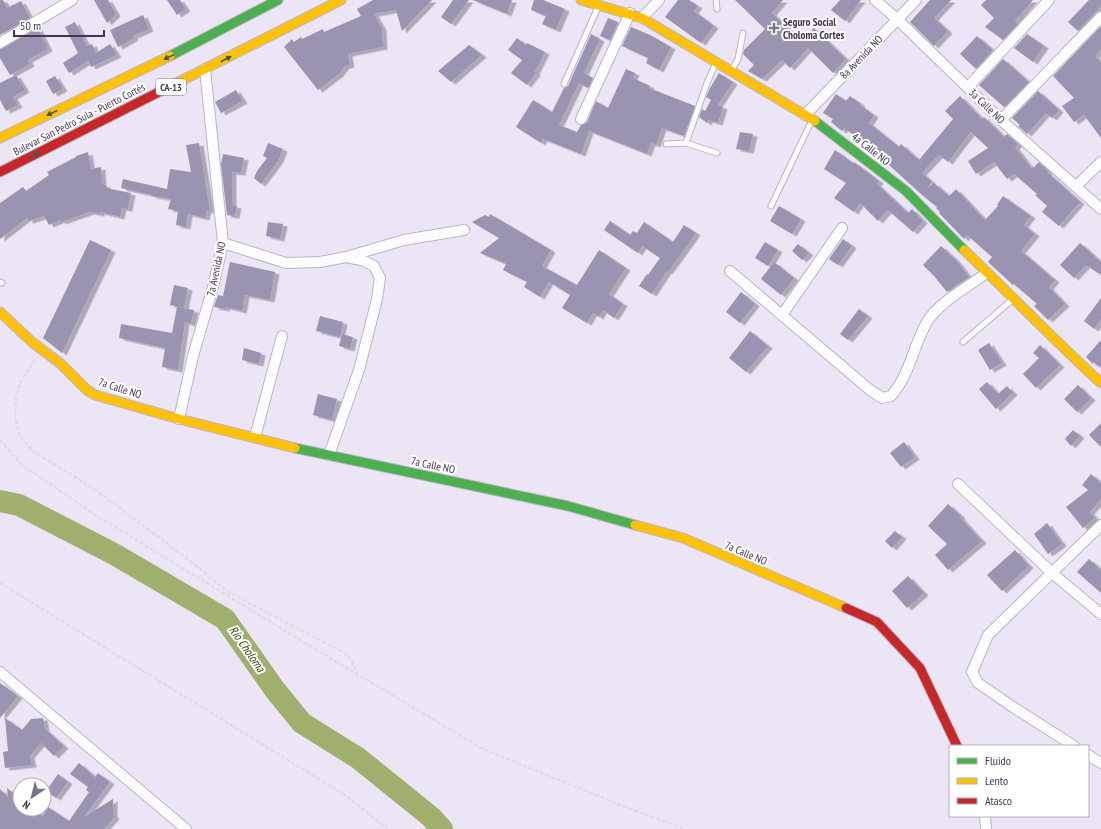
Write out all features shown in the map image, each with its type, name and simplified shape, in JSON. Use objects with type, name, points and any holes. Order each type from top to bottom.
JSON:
[{"type":"main road","name":"Bulevar San Pedro Sula - Puerto Cortés","points":[[0,138],[193,45],[278,0]]},
{"type":"main road","name":"Bulevar San Pedro Sula - Puerto Cortés","points":[[0,172],[341,0]]},
{"type":"main road","name":"4a Calle NO","points":[[581,0],[630,13],[642,18],[809,117],[906,191],[1065,350],[1101,383]]},
{"type":"main road","name":"7a Calle NO","points":[[0,312],[32,342],[61,364],[87,390],[96,395],[179,419],[329,455],[568,506],[683,538],[877,622],[920,668],[957,745]]},
{"type":"street","points":[[0,43],[72,0]]},
{"type":"street","points":[[642,18],[659,0]]},
{"type":"street","name":"3a Calle NO","points":[[875,0],[1001,120],[1101,209]]},
{"type":"street","name":"8a Avenida NO","points":[[809,117],[916,0]]},
{"type":"street","points":[[968,87],[1049,0]]},
{"type":"street","points":[[581,120],[630,13]]},
{"type":"street","points":[[1001,120],[1101,17]]},
{"type":"street","name":"7a Avenida NO","points":[[179,419],[193,356],[213,287],[223,243],[205,69]]},
{"type":"street","points":[[1076,186],[1101,162]]},
{"type":"street","points":[[782,315],[842,228]]},
{"type":"street","points":[[223,243],[286,263],[320,262],[346,257],[404,240],[464,230]]},
{"type":"street","points":[[329,455],[359,370],[377,299],[380,278],[374,266],[362,260],[346,257]]},
{"type":"street","points":[[730,271],[870,390],[882,398],[891,396],[900,387],[928,321],[940,307],[987,273]]},
{"type":"street","points":[[255,437],[282,336]]},
{"type":"street","points":[[958,484],[1052,573],[1101,614]]},
{"type":"street","points":[[1072,745],[978,683],[972,672],[988,635],[1101,524]]},
{"type":"street","points":[[0,672],[186,829]]},
{"type":"street","points":[[1089,756],[1101,763]]},
{"type":"street","points":[[985,817],[986,829]]},
{"type":"lane","points":[[716,0],[717,9]]},
{"type":"lane","points":[[564,84],[599,4]]},
{"type":"lane","points":[[731,71],[738,58],[743,33]]},
{"type":"lane","points":[[686,143],[707,83],[717,62]]},
{"type":"lane","points":[[771,206],[809,117]]},
{"type":"lane","points":[[666,144],[686,143],[717,153]]},
{"type":"lane","points":[[963,342],[1014,298]]},
{"type":"path","points":[[32,342],[35,352],[34,361],[21,381],[16,397],[15,418],[20,438],[34,452],[92,488],[198,566],[224,589],[345,653],[352,662],[358,674]]},
{"type":"path","points":[[0,440],[22,465],[97,516],[483,749],[618,804],[685,829]]},
{"type":"path","points":[[0,583],[46,613],[116,654],[348,797],[388,829]]},
{"type":"building","points":[[0,0],[3,0],[7,8],[21,1],[30,18],[0,35]]},
{"type":"building","points":[[94,0],[108,0],[116,14],[107,23]]},
{"type":"building","points":[[167,0],[180,0],[186,9],[177,15]]},
{"type":"building","points":[[373,0],[432,0],[402,31],[396,10],[374,14],[382,28],[383,47],[348,54],[350,65],[345,66],[339,74],[318,90],[284,47],[292,39],[294,42],[301,37],[302,39],[323,29],[324,32],[361,16],[357,9]]},
{"type":"building","points":[[453,0],[469,0],[451,24],[441,17]]},
{"type":"building","points":[[473,0],[512,0],[507,14]]},
{"type":"building","points":[[534,0],[543,0],[565,9],[556,30],[542,24],[546,16],[531,10]]},
{"type":"building","points":[[678,0],[689,0],[698,6],[694,11],[714,26],[701,43],[665,17]]},
{"type":"building","points":[[735,0],[783,0],[772,13],[802,41],[814,28],[846,59],[833,73],[808,48],[790,68],[782,60],[762,79],[748,71],[754,65],[743,54],[744,50],[765,29]]},
{"type":"building","points":[[840,0],[861,0],[845,21],[831,10]]},
{"type":"building","points":[[930,0],[951,0],[934,18],[948,31],[934,46],[910,22]]},
{"type":"building","points":[[986,0],[1033,0],[1015,21],[1018,24],[1003,40],[985,27],[994,18],[981,5]]},
{"type":"building","points":[[1089,0],[1101,0],[1101,6],[1078,31],[1068,22]]},
{"type":"building","points":[[143,15],[149,29],[133,36],[134,38],[118,47],[110,30]]},
{"type":"building","points":[[608,18],[618,22],[610,40],[600,36]]},
{"type":"building","points":[[75,22],[87,46],[92,44],[96,53],[110,44],[117,55],[91,67],[88,61],[69,73],[63,63],[78,53],[65,27]]},
{"type":"building","points":[[631,27],[650,35],[671,47],[659,70],[646,63],[648,58],[622,46]]},
{"type":"building","points":[[1100,27],[1101,49],[1095,56],[1101,62],[1101,138],[1084,115],[1074,122],[1062,106],[1074,98],[1053,76]]},
{"type":"building","points":[[38,28],[48,49],[28,60],[30,64],[10,75],[0,58],[0,49]]},
{"type":"building","points":[[591,34],[600,39],[584,73],[593,78],[588,88],[579,83],[559,125],[577,132],[581,125],[587,122],[596,101],[608,108],[626,69],[635,73],[633,78],[650,86],[649,88],[695,106],[684,136],[662,128],[656,145],[651,143],[647,154],[589,131],[581,154],[543,139],[541,143],[516,127],[533,100],[552,112],[564,88],[568,86]]},
{"type":"building","points":[[1027,34],[1044,46],[1033,62],[1014,48]]},
{"type":"building","points":[[977,36],[993,50],[976,69],[960,54]]},
{"type":"building","points":[[517,38],[526,45],[527,43],[545,52],[535,72],[536,73],[527,85],[511,73],[522,60],[508,50]]},
{"type":"building","points":[[469,45],[482,55],[451,82],[438,71]]},
{"type":"building","points":[[1003,59],[1029,82],[1004,107],[979,85]]},
{"type":"building","points":[[719,73],[733,82],[718,105],[723,107],[718,123],[708,120],[707,123],[699,117],[702,109],[705,111],[711,100],[706,97]]},
{"type":"building","points":[[16,75],[25,90],[13,97],[18,105],[6,111],[0,100],[0,83]]},
{"type":"building","points":[[55,76],[63,89],[53,94],[46,81]]},
{"type":"building","points":[[236,90],[243,101],[221,113],[215,102]]},
{"type":"building","points":[[1038,91],[1059,110],[1052,118],[1046,113],[1027,134],[1012,118]]},
{"type":"building","points":[[836,94],[846,101],[850,96],[861,104],[860,105],[874,115],[869,123],[899,147],[901,144],[919,160],[953,119],[945,111],[960,96],[982,119],[984,117],[1004,137],[1007,134],[1018,144],[1015,147],[1032,169],[1039,162],[1048,171],[1047,172],[1080,202],[1059,226],[1042,212],[1047,206],[1035,195],[1037,194],[1014,174],[1007,179],[994,162],[976,174],[968,161],[988,148],[971,132],[948,162],[939,155],[922,173],[932,182],[927,188],[934,183],[949,196],[956,189],[985,220],[998,206],[997,205],[1003,196],[1031,216],[1024,225],[1035,234],[1021,251],[1055,280],[1049,287],[1065,304],[1048,320],[1034,306],[1037,304],[988,262],[992,257],[967,235],[964,239],[939,213],[940,212],[936,208],[937,207],[878,155],[877,158],[864,147],[866,144],[844,128],[842,131],[831,122],[833,119],[823,113]]},
{"type":"building","points":[[740,132],[753,134],[749,151],[736,149]]},
{"type":"building","points":[[199,143],[210,211],[207,210],[205,218],[188,214],[186,227],[176,225],[178,211],[168,209],[171,199],[121,188],[123,179],[167,189],[170,169],[191,172],[186,145]]},
{"type":"building","points":[[268,143],[283,149],[279,160],[261,184],[254,178],[257,171],[267,158],[263,156]]},
{"type":"building","points":[[835,150],[879,181],[877,184],[908,213],[912,209],[923,221],[913,232],[888,210],[878,221],[860,203],[854,212],[834,198],[846,183],[824,169]]},
{"type":"building","points":[[88,152],[91,169],[101,167],[102,184],[106,185],[106,188],[131,193],[128,209],[122,208],[120,217],[100,212],[100,214],[90,212],[49,225],[44,216],[29,221],[27,218],[0,239],[0,203],[23,187],[26,191],[49,175],[47,172],[76,156]]},
{"type":"building","points":[[223,154],[244,158],[241,173],[232,172],[232,205],[237,206],[235,216],[227,215],[221,164]]},
{"type":"building","points":[[779,206],[801,219],[792,234],[770,221]]},
{"type":"building","points":[[490,214],[551,250],[542,266],[577,285],[599,250],[626,268],[609,294],[623,304],[614,318],[603,310],[599,317],[593,313],[587,323],[562,308],[570,295],[549,282],[540,297],[524,287],[527,282],[503,270],[506,264],[480,253],[499,238],[472,222],[485,215],[489,217]]},
{"type":"building","points":[[610,221],[630,235],[633,231],[637,233],[644,222],[673,242],[684,225],[696,233],[668,272],[667,271],[652,294],[639,286],[660,258],[642,246],[638,253],[604,230]]},
{"type":"building","points":[[268,222],[283,224],[280,239],[266,236]]},
{"type":"building","points":[[843,239],[852,246],[838,265],[829,259]]},
{"type":"building","points":[[90,240],[111,250],[62,353],[43,338]]},
{"type":"building","points":[[765,242],[778,250],[768,266],[755,258]]},
{"type":"building","points":[[1080,243],[1101,262],[1101,275],[1086,265],[1074,278],[1060,265]]},
{"type":"building","points":[[798,244],[809,253],[802,260],[792,251]]},
{"type":"building","points":[[941,246],[956,260],[969,277],[947,292],[923,265]]},
{"type":"building","points":[[230,262],[275,272],[270,300],[245,295],[242,311],[226,307],[225,309],[214,307],[218,295],[223,296]]},
{"type":"building","points":[[774,262],[794,278],[781,295],[761,279]]},
{"type":"building","points":[[174,285],[188,288],[184,308],[170,305]]},
{"type":"building","points":[[741,292],[755,304],[740,323],[726,312]]},
{"type":"building","points":[[1101,298],[1101,319],[1094,329],[1084,321]]},
{"type":"building","points":[[177,307],[194,310],[191,324],[185,322],[178,370],[162,367],[165,348],[119,338],[121,324],[172,333]]},
{"type":"building","points":[[859,309],[868,316],[848,340],[840,334]]},
{"type":"building","points":[[320,316],[343,322],[340,337],[316,331]]},
{"type":"building","points":[[750,331],[768,346],[746,372],[729,358]]},
{"type":"building","points":[[342,334],[353,337],[350,349],[339,346]]},
{"type":"building","points":[[1101,340],[1101,368],[1094,362],[1093,364],[1086,357]]},
{"type":"building","points":[[989,343],[1002,363],[990,370],[978,350]]},
{"type":"building","points":[[1040,345],[1060,365],[1036,388],[1023,374],[1039,358],[1033,353]]},
{"type":"building","points":[[244,348],[261,353],[259,364],[242,360]]},
{"type":"building","points":[[987,382],[998,394],[1007,386],[1013,393],[996,409],[979,389]]},
{"type":"building","points":[[1078,385],[1091,398],[1077,412],[1064,399]]},
{"type":"building","points":[[318,394],[337,399],[332,420],[313,415]]},
{"type":"building","points":[[1101,423],[1101,447],[1089,435]]},
{"type":"building","points":[[1073,430],[1080,436],[1071,446],[1065,439]]},
{"type":"building","points":[[904,442],[915,457],[901,467],[890,453]]},
{"type":"building","points":[[1091,474],[1101,483],[1101,499],[1090,512],[1095,518],[1083,528],[1066,507],[1088,490],[1082,485]]},
{"type":"building","points":[[948,504],[961,516],[960,517],[982,541],[948,570],[935,555],[947,544],[928,526]]},
{"type":"building","points":[[1047,523],[1062,544],[1048,554],[1034,534]]},
{"type":"building","points":[[895,531],[902,537],[892,548],[885,541]]},
{"type":"building","points":[[1015,550],[1029,566],[1002,591],[987,575]]},
{"type":"building","points":[[1089,559],[1101,570],[1101,593],[1077,572]]},
{"type":"building","points":[[908,576],[924,593],[907,608],[892,591]]},
{"type":"building","points":[[0,683],[18,696],[0,718]]},
{"type":"building","points":[[5,718],[22,730],[31,719],[43,718],[45,729],[64,746],[54,756],[41,743],[30,756],[32,765],[5,768],[3,752],[8,751]]},
{"type":"building","points":[[79,763],[95,777],[98,773],[110,782],[84,817],[113,799],[113,814],[115,817],[104,829],[0,829],[0,789],[8,797],[7,788],[12,792],[12,817],[52,817],[52,810],[69,821],[89,792],[86,790],[88,787],[70,774]]},
{"type":"building","points":[[58,774],[68,782],[56,798],[52,795],[52,782]]},
{"type":"waterway","name":"Río Choloma","points":[[0,501],[19,505],[114,554],[225,619],[275,690],[302,723],[358,758],[431,817],[442,829]]},
{"type":"traffic: fast","points":[[170,56],[278,0]]},
{"type":"traffic: fast","points":[[815,121],[906,191],[964,250]]},
{"type":"traffic: fast","points":[[295,448],[568,506],[635,525]]},
{"type":"traffic: slow","points":[[157,93],[341,0]]},
{"type":"traffic: slow","points":[[581,0],[642,18],[815,121]]},
{"type":"traffic: slow","points":[[0,138],[170,56]]},
{"type":"traffic: slow","points":[[964,250],[1101,383]]},
{"type":"traffic: slow","points":[[0,312],[32,342],[61,364],[87,390],[95,395],[179,419],[295,448]]},
{"type":"traffic: slow","points":[[635,525],[683,538],[846,608]]},
{"type":"traffic: jam","points":[[0,172],[157,93]]},
{"type":"traffic: jam","points":[[846,608],[877,622],[920,668],[957,745]]},
{"type":"place","name":"Seguro Social Choloma Cortes","points":[[774,28]]}]
